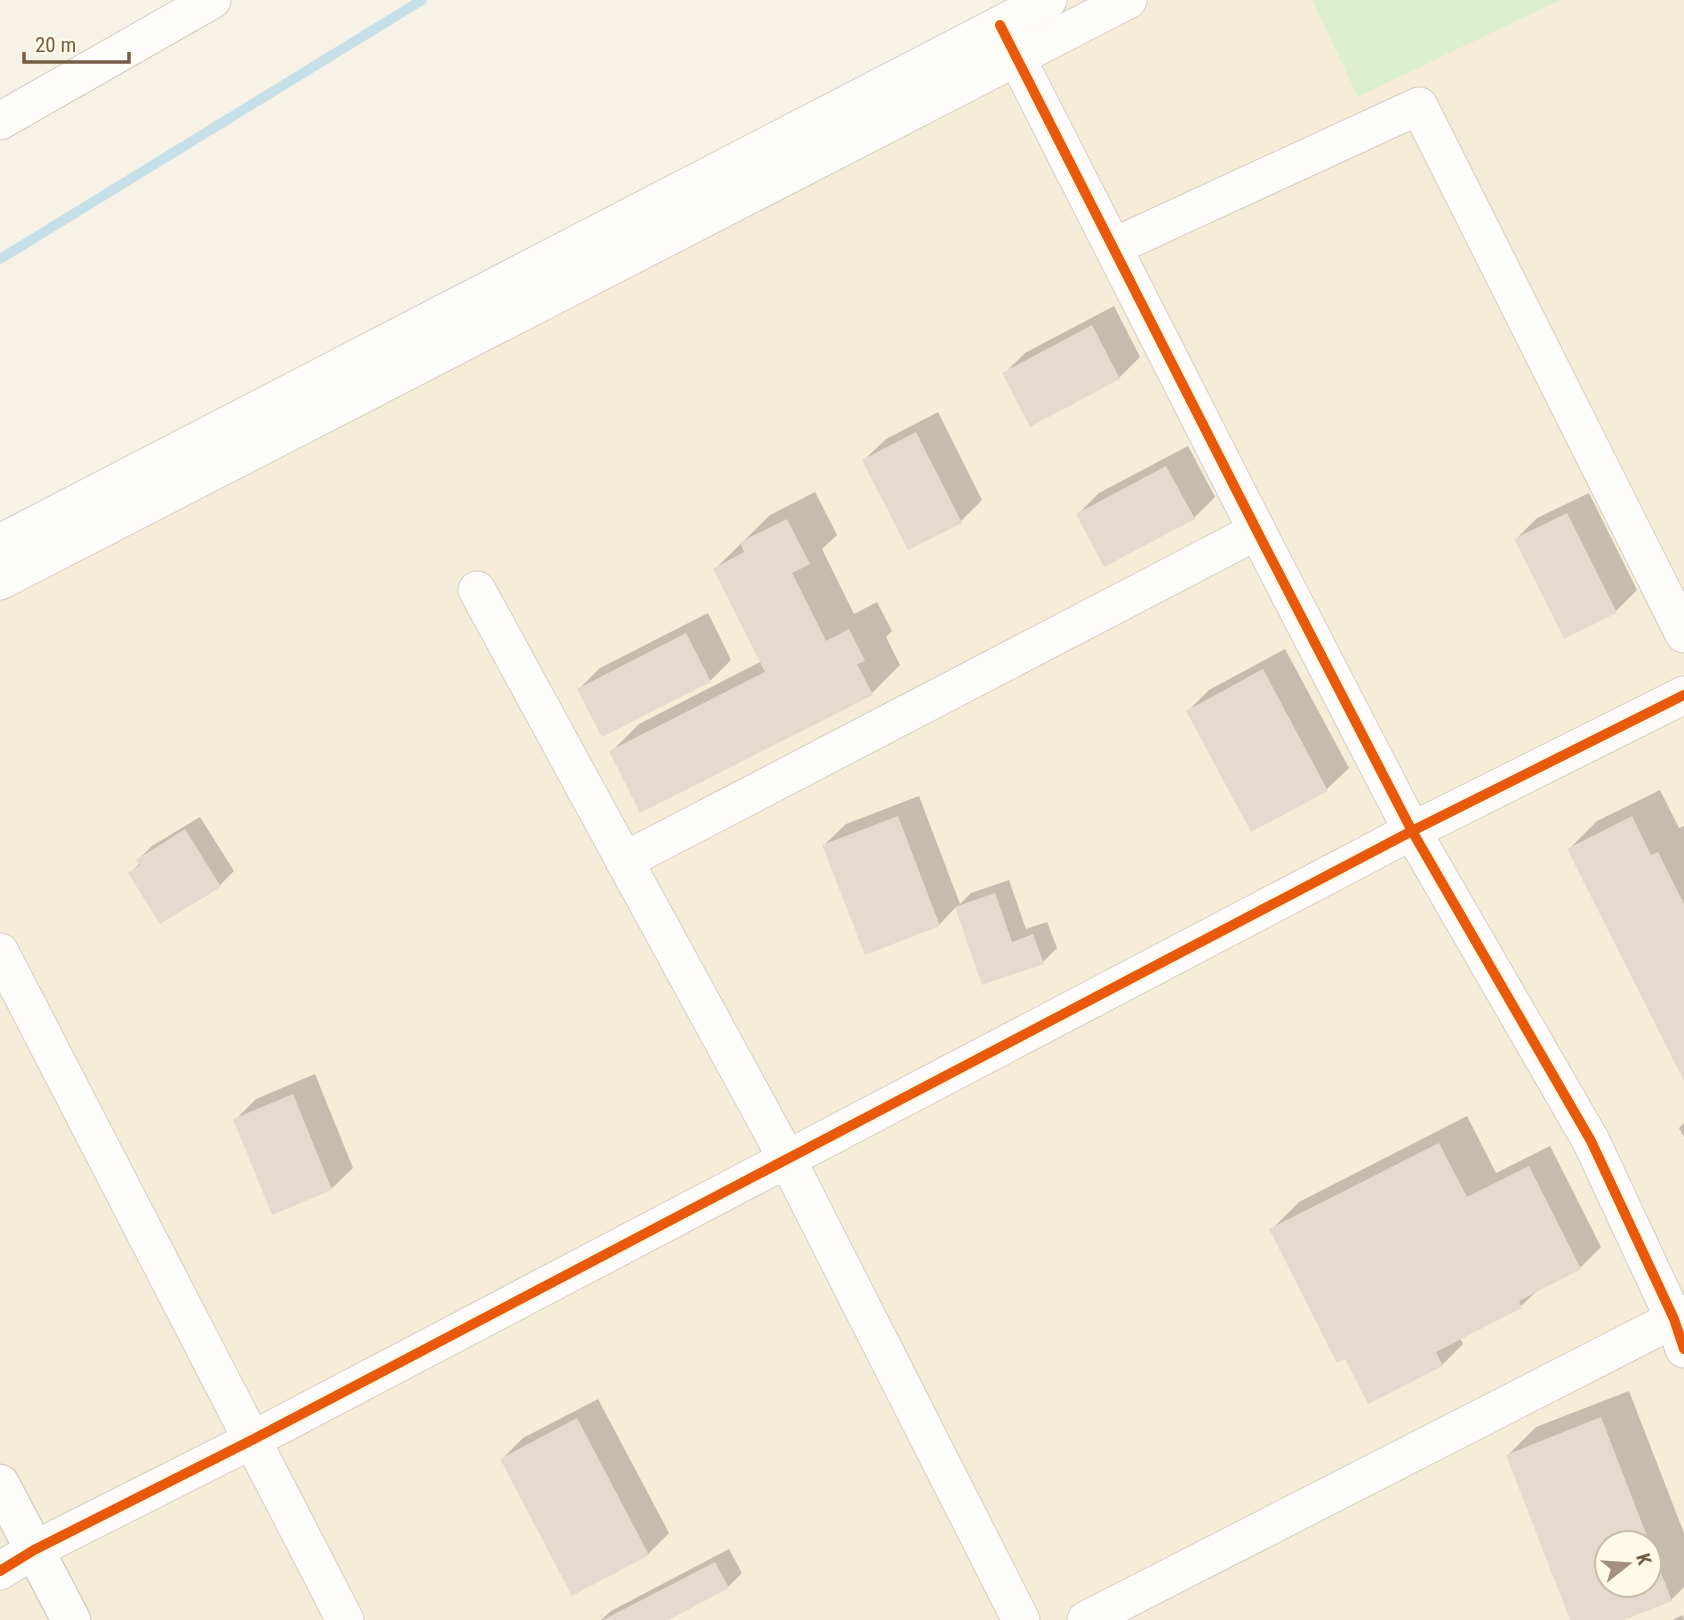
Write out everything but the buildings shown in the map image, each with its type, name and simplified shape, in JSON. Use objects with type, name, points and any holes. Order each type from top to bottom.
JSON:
[{"type":"main road","points":[[0,1484],[71,1620]]},
{"type":"street","points":[[0,121],[212,0]]},
{"type":"street","points":[[0,544],[1048,0]]},
{"type":"street","points":[[0,581],[1128,0]]},
{"type":"street","points":[[1000,25],[1412,831],[1591,1141],[1681,1327],[1086,1620]]},
{"type":"street","points":[[1113,247],[1419,106],[1684,634]]},
{"type":"street","points":[[624,861],[1257,531]]},
{"type":"street","points":[[477,590],[787,1159],[1021,1620]]},
{"type":"street","points":[[0,1571],[34,1550],[253,1440],[1412,831],[1684,695]]},
{"type":"street","points":[[0,952],[345,1620]]},
{"type":"shaded area","points":[[1048,0],[1684,0],[1684,1620],[0,1620],[0,543]]},
{"type":"green space","points":[[1312,0],[1560,0],[1358,97]]},
{"type":"waterway","points":[[0,259],[422,0]]},
{"type":"cycle path","points":[[1000,25],[1412,831],[1591,1141],[1674,1319],[1684,1349]]},
{"type":"cycle path","points":[[0,1571],[34,1550],[252,1440],[1412,831],[1684,695]]}]
